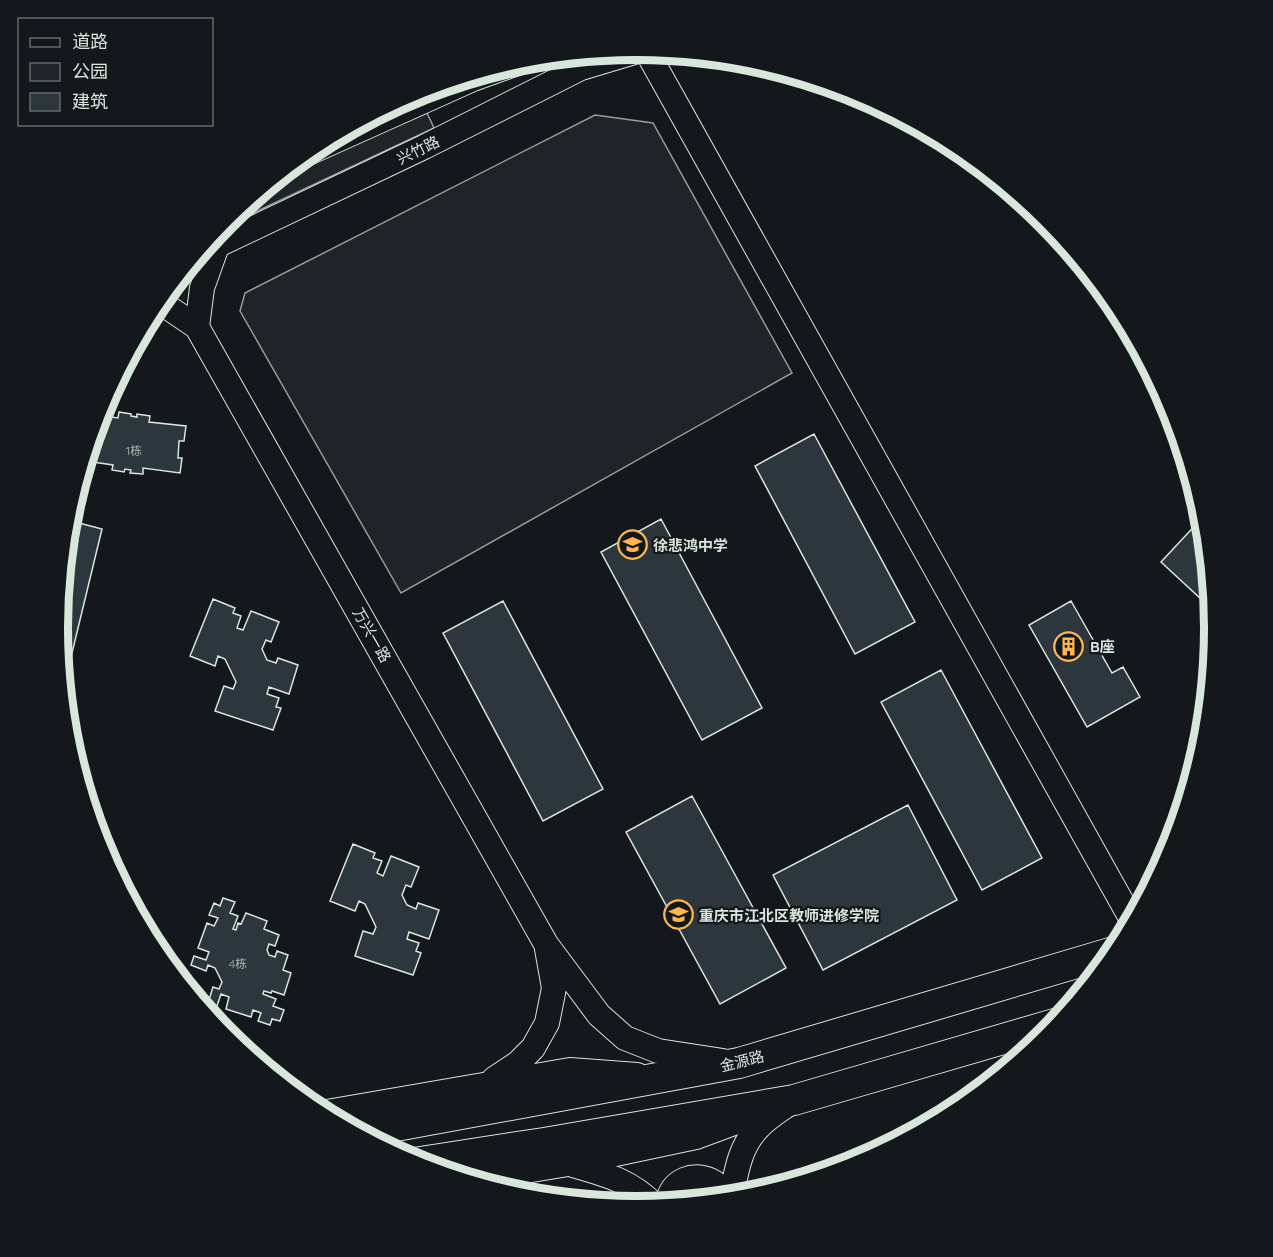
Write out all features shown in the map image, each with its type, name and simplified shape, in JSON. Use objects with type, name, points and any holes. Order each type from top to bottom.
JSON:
[{"type":"main road","name":"金源路","points":[[371,1131],[739,1063],[1101,956]]},
{"type":"main road","points":[[435,1160],[794,1100],[1040,1028]]},
{"type":"street","points":[[652,60],[1128,914]]},
{"type":"street","name":"兴竹路","points":[[218,245],[424,147],[581,68],[604,61]]},
{"type":"street","points":[[407,109],[422,102]]},
{"type":"street","points":[[168,307],[197,327],[206,257]]},
{"type":"street","name":"万兴一路","points":[[197,327],[546,944]]},
{"type":"street","points":[[546,944],[599,1015],[625,1038],[658,1051],[739,1063]]},
{"type":"street","points":[[487,1084],[518,1063],[532,1048],[547,1023],[554,988],[546,944]]},
{"type":"street","points":[[336,1110],[570,1070],[667,1077]]},
{"type":"street","points":[[487,1177],[568,1164],[696,1137],[794,1100]]},
{"type":"street","points":[[733,1188],[736,1170],[744,1148],[757,1128],[794,1100]]},
{"type":"street","points":[[568,1164],[609,1175],[630,1186],[644,1197]]},
{"type":"street","points":[[669,1196],[673,1187],[688,1178],[702,1177],[717,1184],[721,1190]]},
{"type":"green space","points":[[427,113],[434,128],[246,216],[290,177],[317,159]]},
{"type":"green space","points":[[595,115],[653,123],[792,373],[401,593],[240,311],[245,293]]},
{"type":"building","points":[[119,412],[137,417],[137,414],[150,416],[149,422],[186,426],[184,441],[179,441],[178,458],[182,458],[180,473],[143,468],[143,474],[130,473],[131,470],[125,469],[124,472],[112,470],[113,465],[93,462],[109,417],[118,418]]},
{"type":"building","points":[[814,434],[915,622],[855,654],[755,466]]},
{"type":"building","points":[[661,519],[762,708],[702,740],[601,552]]},
{"type":"building","points":[[79,523],[102,529],[69,665],[69,591]]},
{"type":"building","points":[[1195,525],[1204,602],[1161,562]]},
{"type":"building","points":[[213,599],[235,608],[233,613],[241,616],[237,628],[243,630],[251,611],[279,622],[271,642],[266,640],[262,649],[267,660],[276,663],[278,658],[298,665],[289,694],[269,687],[267,694],[279,698],[276,707],[281,708],[273,730],[215,711],[224,686],[233,689],[236,682],[225,659],[218,656],[215,666],[190,656]]},
{"type":"building","points":[[503,601],[603,789],[543,821],[443,633]]},
{"type":"building","name":"B座","points":[[1071,601],[1112,673],[1123,667],[1140,697],[1087,727],[1029,625]]},
{"type":"building","points":[[941,670],[1042,858],[982,890],[881,702]]},
{"type":"building","points":[[692,796],[786,968],[720,1004],[626,832]]},
{"type":"building","points":[[908,805],[957,900],[823,970],[773,875]]},
{"type":"building","points":[[353,844],[375,853],[373,858],[382,861],[377,873],[383,876],[391,856],[419,867],[411,887],[406,885],[402,895],[407,905],[416,909],[418,903],[439,910],[429,939],[409,932],[407,939],[419,943],[416,951],[421,953],[413,975],[355,956],[363,931],[373,934],[376,927],[365,904],[359,901],[355,911],[330,901]]},
{"type":"building","points":[[223,898],[235,902],[230,913],[238,916],[233,929],[236,930],[238,923],[241,924],[246,913],[267,921],[264,929],[279,935],[275,946],[269,944],[267,950],[269,955],[275,957],[277,951],[288,955],[283,970],[291,973],[284,995],[272,991],[271,993],[264,991],[263,994],[276,999],[273,1006],[284,1010],[280,1021],[272,1019],[270,1025],[258,1021],[261,1013],[253,1010],[251,1017],[226,1009],[229,997],[221,994],[217,1006],[208,1002],[213,987],[219,989],[222,982],[215,968],[208,965],[206,971],[191,965],[194,956],[206,960],[209,952],[198,948],[207,923],[214,926],[218,918],[209,915],[214,903],[220,906]]},
{"type":"place","name":"徐悲鸿中学","points":[[632,545]]},
{"type":"place","name":"B座","points":[[1069,646]]},
{"type":"place","name":"重庆市江北区教师进修学院","points":[[678,915]]}]
